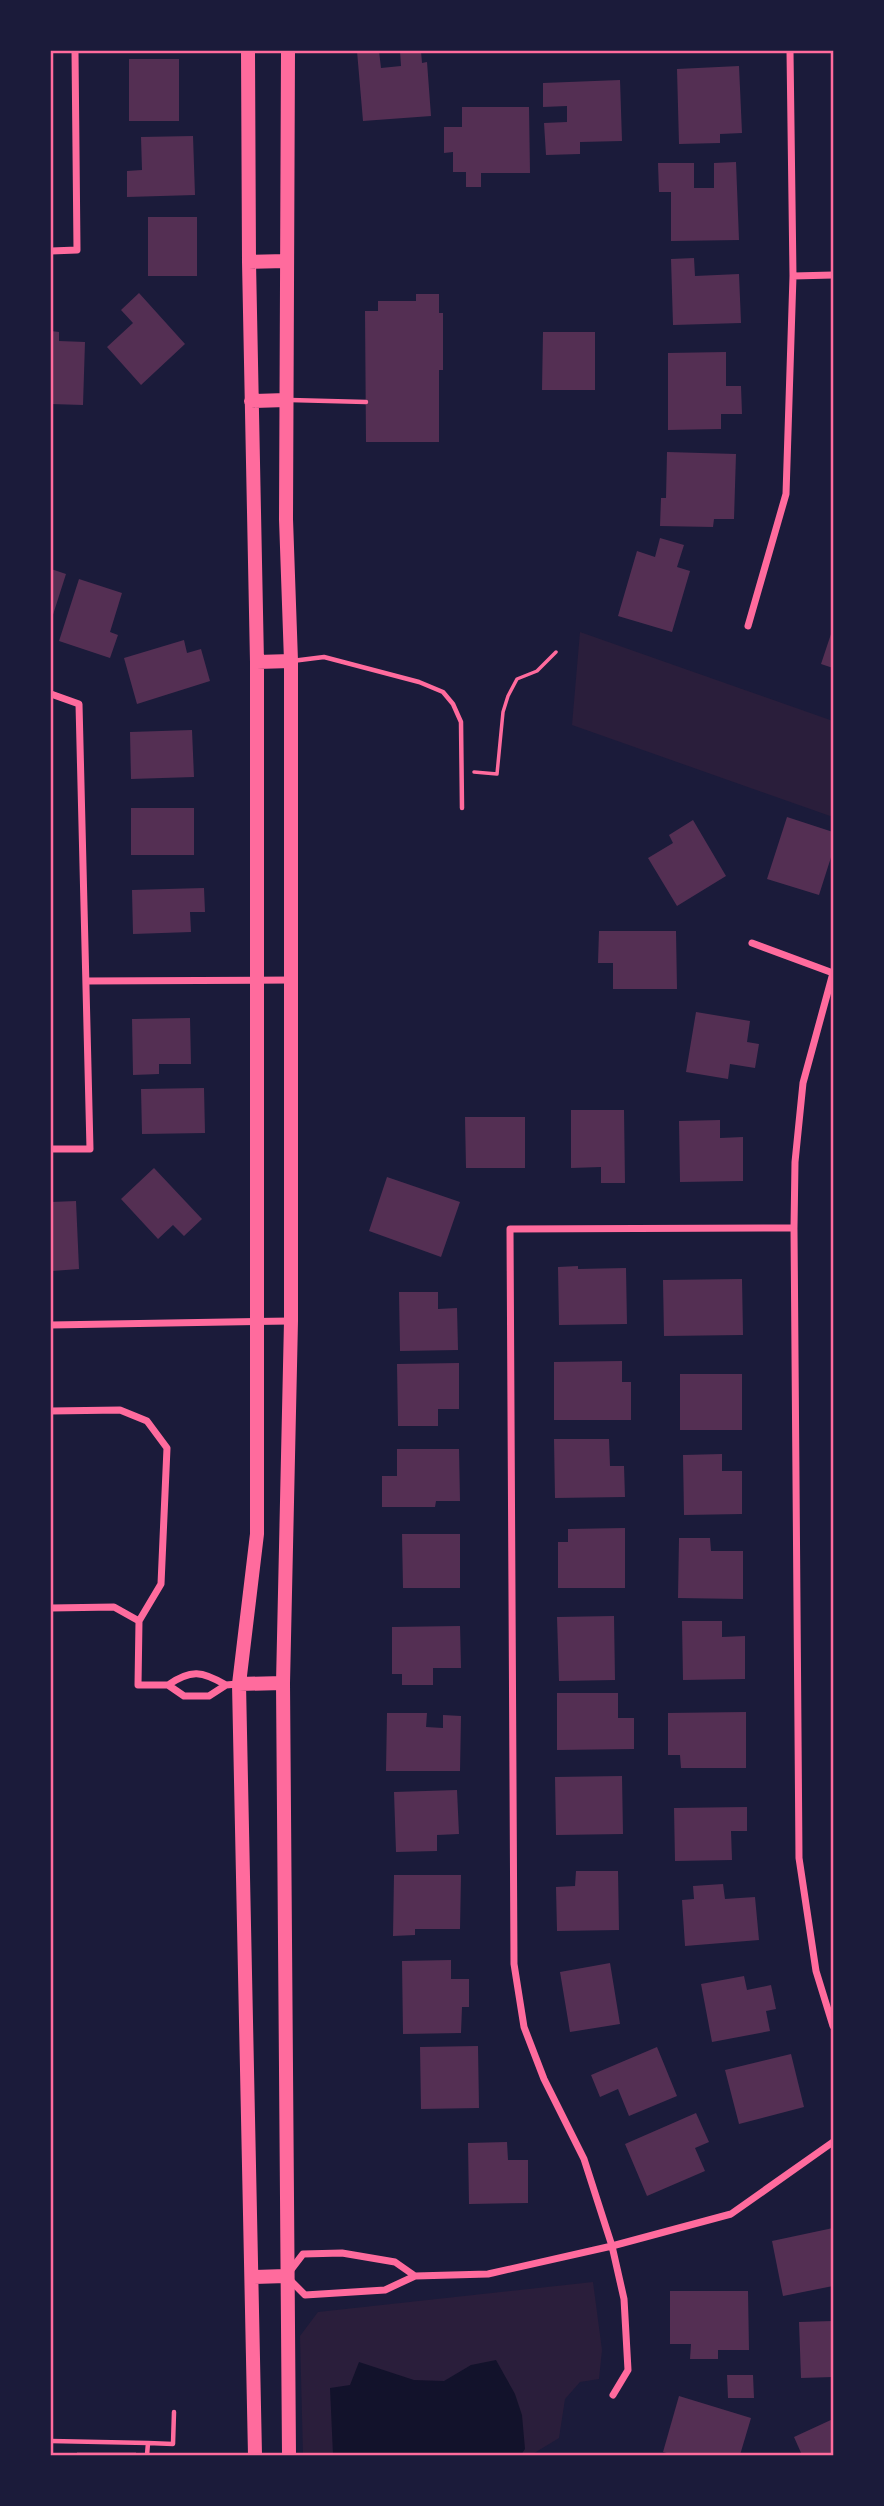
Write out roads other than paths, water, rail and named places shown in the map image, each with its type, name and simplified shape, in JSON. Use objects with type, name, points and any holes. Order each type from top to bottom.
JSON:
[{"type":"main road","points":[[248,51],[251,401],[257,662],[257,1534],[233,1684],[255,2455]]},
{"type":"main road","points":[[288,51],[286,519],[291,661],[291,1321],[283,1683],[289,2455]]},
{"type":"main road","points":[[249,262],[286,261]]},
{"type":"main road","points":[[251,401],[286,400]]},
{"type":"main road","points":[[257,662],[291,661]]},
{"type":"main road","points":[[233,1684],[283,1683]]},
{"type":"main road","points":[[252,2277],[286,2276]]},
{"type":"street","points":[[51,251],[77,250],[75,51]]},
{"type":"street","points":[[748,626],[786,494],[793,276],[790,51]]},
{"type":"street","points":[[793,276],[833,275]]},
{"type":"street","points":[[51,694],[79,704],[90,1149],[51,1149]]},
{"type":"street","points":[[752,943],[833,973],[803,1083],[795,1162],[794,1228],[799,1858],[816,1971],[833,2026]]},
{"type":"street","points":[[86,981],[291,980]]},
{"type":"street","points":[[613,2395],[628,2370],[624,2299],[612,2246],[584,2159],[544,2079],[524,2026],[514,1964],[510,1229],[794,1228]]},
{"type":"street","points":[[51,1325],[291,1321]]},
{"type":"street","points":[[51,1411],[120,1409],[147,1421],[167,1448],[161,1584],[139,1620],[138,1685],[167,1685],[183,1675],[208,1674],[233,1684]]},
{"type":"street","points":[[51,1608],[114,1607],[139,1620]]},
{"type":"street","points":[[167,1685],[184,1696],[209,1696],[233,1684]]},
{"type":"street","points":[[415,2276],[395,2262],[342,2253],[303,2254],[286,2276],[305,2295],[385,2290],[415,2276],[488,2274],[612,2246],[731,2214],[833,2142]]},
{"type":"lane","points":[[286,400],[366,402]]},
{"type":"lane","points":[[291,661],[324,657],[419,682],[443,692],[453,704],[461,722],[462,808]]},
{"type":"lane","points":[[51,2441],[173,2444],[174,2412]]},
{"type":"lane","points":[[147,2455],[148,2442]]}]
